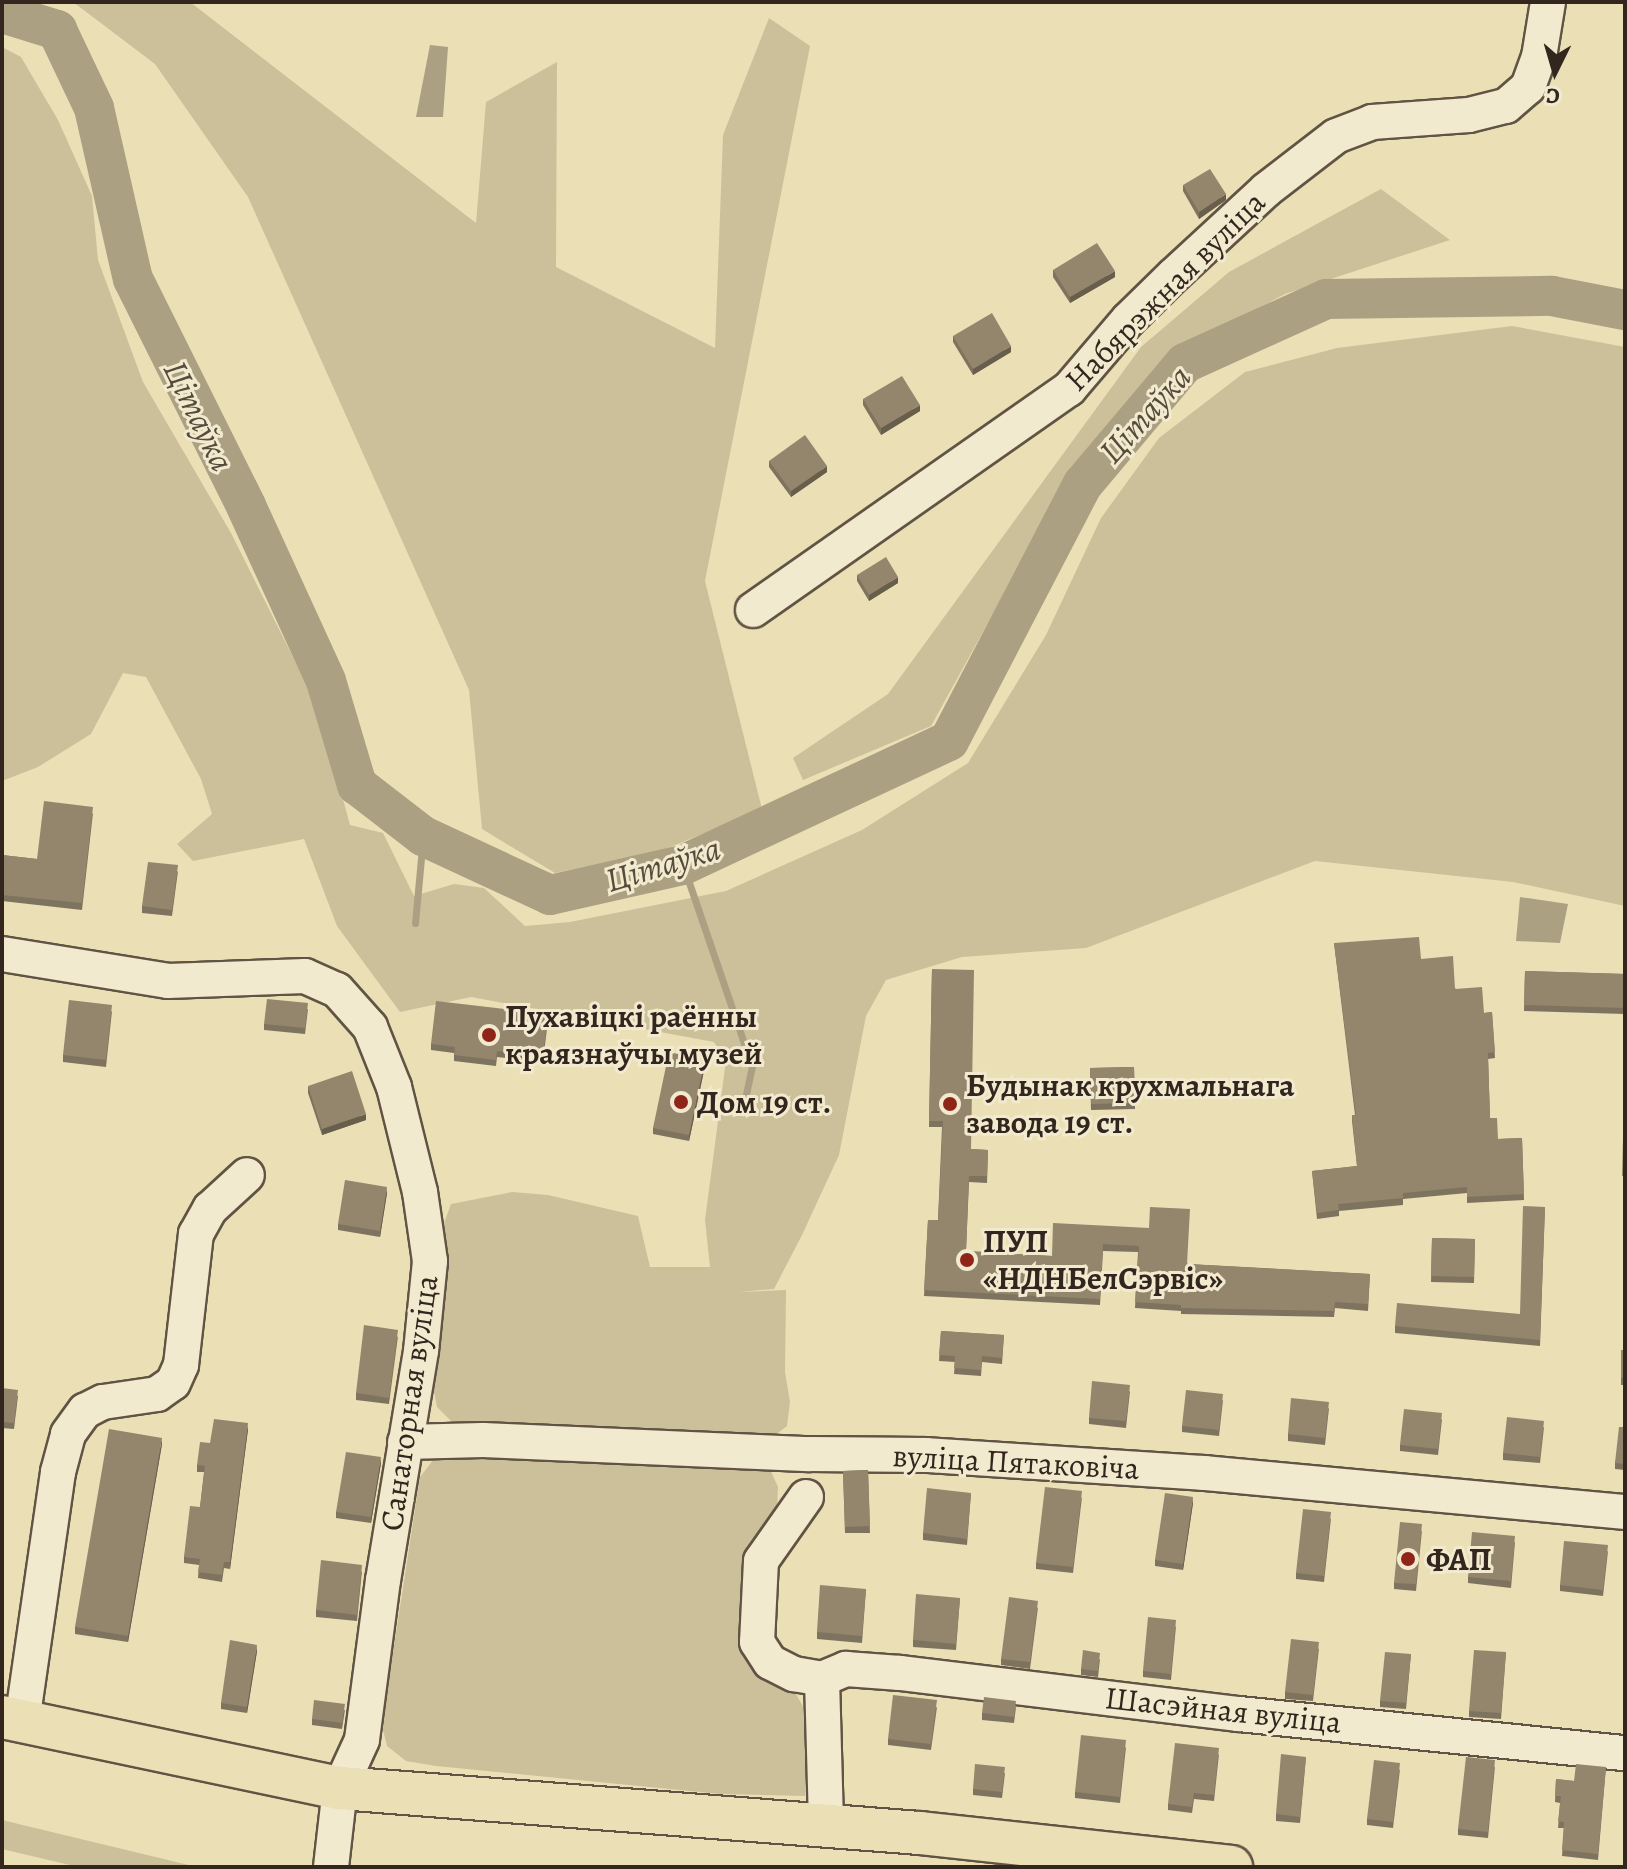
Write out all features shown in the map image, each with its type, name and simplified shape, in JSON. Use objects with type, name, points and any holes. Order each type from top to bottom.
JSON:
[{"type":"main road","points":[[12,1720],[340,1788],[826,1826],[1231,1867]]},
{"type":"street","name":"Набярэжная вуліца","points":[[753,610],[1069,389],[1128,320],[1174,275],[1266,190],[1336,136],[1372,122],[1469,115],[1506,106],[1528,87],[1539,57],[1548,2]]},
{"type":"street","name":"Санаторная вуліца","points":[[2,954],[168,981],[305,976],[337,990],[370,1027],[401,1115],[420,1192],[430,1261],[421,1351],[362,1740],[340,1788],[331,1867]]},
{"type":"street","points":[[12,1720],[68,1434],[85,1411],[103,1402],[157,1394],[173,1383],[181,1365],[196,1234],[210,1209],[247,1175]]},
{"type":"street","name":"вуліца Пятаковіча","points":[[405,1442],[483,1440],[810,1454],[926,1455],[1204,1473],[1625,1512]]},
{"type":"street","points":[[806,1497],[761,1561],[757,1642],[770,1662],[794,1674],[822,1679],[826,1826]]},
{"type":"street","name":"Шасэйная вуліца","points":[[822,1679],[846,1669],[900,1673],[1239,1714],[1625,1753]]},
{"type":"shaded area","points":[[73,2],[190,2],[476,223],[486,102],[557,62],[556,267],[715,348],[723,135],[769,18],[810,46],[705,581],[762,809],[661,851],[555,873],[482,829],[469,690],[248,197],[155,64]]},
{"type":"shaded area","points":[[430,45],[448,47],[443,117],[416,117]]},
{"type":"shaded area","points":[[2,47],[21,57],[58,120],[92,196],[98,260],[143,382],[231,533],[318,707],[350,825],[383,833],[414,896],[454,884],[484,888],[525,926],[570,922],[726,891],[862,830],[968,763],[1046,635],[1101,518],[1159,438],[1245,372],[1337,348],[1512,326],[1625,347],[1625,906],[1513,882],[1315,861],[1086,948],[962,957],[886,980],[866,1016],[839,1155],[802,1235],[774,1289],[739,1292],[786,1290],[785,1372],[790,1402],[787,1426],[770,1439],[457,1427],[437,1407],[432,1382],[443,1226],[451,1204],[512,1192],[548,1195],[638,1216],[650,1267],[710,1267],[705,1220],[726,1060],[714,1042],[471,997],[400,1012],[337,926],[304,839],[193,861],[177,844],[212,814],[201,779],[146,677],[123,673],[91,734],[38,767],[2,781]]},
{"type":"shaded area","points":[[1381,189],[1450,240],[1285,294],[1173,354],[1068,478],[931,726],[803,780],[793,758],[888,694],[1141,347],[1229,272]]},
{"type":"shaded area","points":[[1520,897],[1568,904],[1560,943],[1516,941]]},
{"type":"shaded area","points":[[437,1455],[753,1459],[770,1469],[778,1487],[777,1512],[746,1601],[748,1662],[796,1694],[811,1721],[812,1758],[805,1796],[720,1794],[436,1766],[406,1761],[387,1746],[383,1730],[388,1685],[420,1477]]},
{"type":"shaded area","points":[[2,1820],[197,1867],[78,1867],[2,1849]]},
{"type":"building","points":[[1210,169],[1226,194],[1199,212],[1183,185]]},
{"type":"building","points":[[1097,243],[1115,271],[1070,297],[1053,270]]},
{"type":"building","points":[[992,313],[1011,346],[973,369],[953,336]]},
{"type":"building","points":[[902,376],[920,405],[881,428],[863,399]]},
{"type":"building","points":[[805,435],[827,466],[791,491],[769,461]]},
{"type":"building","points":[[886,557],[898,577],[869,595],[857,575]]},
{"type":"building","points":[[44,801],[93,807],[82,903],[2,895],[2,855],[37,859]]},
{"type":"building","points":[[148,862],[178,865],[172,910],[142,906]]},
{"type":"building","points":[[1419,937],[1421,959],[1453,956],[1455,989],[1482,987],[1484,1013],[1492,1012],[1495,1052],[1488,1053],[1490,1118],[1497,1118],[1498,1139],[1522,1138],[1524,1194],[1467,1197],[1467,1187],[1403,1193],[1403,1198],[1338,1204],[1339,1210],[1317,1213],[1312,1171],[1357,1166],[1352,1115],[1356,1115],[1334,943]]},
{"type":"building","points":[[932,969],[974,970],[971,1149],[988,1150],[987,1176],[969,1176],[966,1251],[1052,1256],[1053,1223],[1149,1228],[1150,1207],[1190,1209],[1187,1264],[1370,1274],[1368,1304],[1335,1302],[1334,1311],[1181,1308],[1181,1305],[1135,1302],[1139,1246],[1103,1244],[1100,1299],[924,1290],[928,1220],[938,1220],[943,1121],[929,1121]]},
{"type":"building","points":[[1525,971],[1625,974],[1625,1008],[1524,1005]]},
{"type":"building","points":[[267,999],[308,1003],[305,1028],[264,1024]]},
{"type":"building","points":[[69,1000],[112,1005],[106,1060],[63,1055]]},
{"type":"building","name":"Пухавіцкі раённы краязнаўчы музей","points":[[436,1001],[548,1014],[543,1056],[497,1051],[496,1060],[454,1055],[455,1047],[431,1044]]},
{"type":"building","points":[[669,1052],[705,1060],[689,1135],[653,1128]]},
{"type":"building","points":[[1134,1067],[1135,1103],[1091,1104],[1090,1068]]},
{"type":"building","points":[[352,1071],[366,1114],[322,1129],[308,1086]]},
{"type":"building","points":[[1625,1138],[1625,1176],[1622,1176]]},
{"type":"building","points":[[345,1180],[387,1187],[380,1231],[338,1224]]},
{"type":"building","points":[[1523,1206],[1545,1207],[1540,1340],[1395,1326],[1397,1303],[1520,1314]]},
{"type":"building","points":[[1432,1238],[1475,1239],[1474,1277],[1431,1276]]},
{"type":"building","points":[[364,1325],[398,1330],[389,1398],[356,1393]]},
{"type":"building","points":[[941,1331],[1004,1335],[1002,1358],[982,1356],[981,1370],[954,1368],[955,1356],[939,1355]]},
{"type":"building","points":[[1621,1350],[1625,1350],[1625,1378],[1621,1378]]},
{"type":"building","points":[[1092,1381],[1130,1385],[1126,1421],[1089,1418]]},
{"type":"building","points":[[2,1388],[18,1390],[14,1423],[2,1422]]},
{"type":"building","points":[[1186,1390],[1223,1394],[1219,1430],[1182,1426]]},
{"type":"building","points":[[1291,1398],[1329,1402],[1325,1438],[1288,1434]]},
{"type":"building","points":[[1404,1409],[1442,1413],[1438,1449],[1400,1445]]},
{"type":"building","points":[[1507,1417],[1544,1421],[1540,1457],[1503,1453]]},
{"type":"building","points":[[214,1419],[248,1423],[230,1562],[224,1562],[222,1575],[198,1572],[200,1559],[184,1557],[190,1506],[200,1507],[205,1466],[197,1465],[200,1442],[210,1443]]},
{"type":"building","points":[[1619,1427],[1625,1427],[1625,1464],[1615,1463]]},
{"type":"building","points":[[109,1429],[162,1438],[128,1636],[75,1627]]},
{"type":"building","points":[[346,1452],[381,1457],[371,1517],[336,1512]]},
{"type":"building","points":[[868,1470],[870,1526],[845,1527],[843,1471]]},
{"type":"building","points":[[1045,1487],[1082,1491],[1073,1567],[1036,1563]]},
{"type":"building","points":[[927,1488],[971,1493],[967,1539],[923,1533]]},
{"type":"building","points":[[1165,1493],[1193,1497],[1183,1564],[1155,1560]]},
{"type":"building","points":[[1303,1509],[1331,1512],[1324,1576],[1296,1573]]},
{"type":"building","name":"ФАП","points":[[1400,1522],[1422,1524],[1416,1584],[1394,1583]]},
{"type":"building","points":[[1472,1532],[1515,1536],[1511,1581],[1468,1577]]},
{"type":"building","points":[[1564,1541],[1608,1545],[1603,1590],[1560,1585]]},
{"type":"building","points":[[321,1560],[362,1565],[357,1615],[316,1610]]},
{"type":"building","points":[[820,1585],[866,1589],[862,1636],[817,1632]]},
{"type":"building","points":[[916,1594],[960,1598],[956,1644],[913,1640]]},
{"type":"building","points":[[1009,1597],[1038,1601],[1030,1662],[1001,1659]]},
{"type":"building","points":[[1148,1617],[1176,1620],[1171,1674],[1143,1671]]},
{"type":"building","points":[[1291,1639],[1319,1642],[1313,1695],[1285,1692]]},
{"type":"building","points":[[230,1640],[257,1645],[247,1707],[221,1703]]},
{"type":"building","points":[[1083,1650],[1100,1653],[1098,1671],[1081,1669]]},
{"type":"building","points":[[1474,1650],[1506,1652],[1501,1713],[1469,1711]]},
{"type":"building","points":[[1385,1652],[1411,1654],[1406,1703],[1380,1701]]},
{"type":"building","points":[[893,1695],[937,1700],[931,1744],[888,1739]]},
{"type":"building","points":[[984,1697],[1016,1701],[1014,1717],[982,1713]]},
{"type":"building","points":[[314,1700],[345,1704],[342,1723],[312,1719]]},
{"type":"building","points":[[1081,1735],[1126,1740],[1120,1797],[1075,1792]]},
{"type":"building","points":[[1175,1743],[1219,1748],[1214,1795],[1194,1793],[1192,1807],[1168,1804]]},
{"type":"building","points":[[1281,1754],[1306,1757],[1300,1817],[1276,1814]]},
{"type":"building","points":[[1466,1757],[1495,1760],[1488,1832],[1458,1829]]},
{"type":"building","points":[[1374,1760],[1400,1763],[1393,1822],[1367,1819]]},
{"type":"building","points":[[975,1764],[1005,1767],[1002,1792],[973,1789]]},
{"type":"building","points":[[1576,1764],[1606,1767],[1598,1854],[1562,1850],[1564,1822],[1558,1821],[1561,1796],[1555,1796],[1556,1779],[1574,1781]]},
{"type":"waterway","name":"Цітаўка","points":[[2,13],[57,30],[94,108],[133,279],[246,506],[326,681],[357,785],[423,836],[550,895],[683,865],[949,741],[1083,484],[1185,363],[1326,299],[1552,296],[1625,310]]},
{"type":"waterway","points":[[415,923],[423,836]]},
{"type":"waterway","points":[[683,865],[752,1066],[744,1105]]},
{"type":"place","name":"Пухавіцкі раённы краязнаўчы музей","points":[[489,1035]]},
{"type":"place","name":"Дом 19 ст.","points":[[681,1102]]},
{"type":"place","name":"Будынак крухмальнага завода 19 ст.","points":[[950,1104]]},
{"type":"place","name":"ПУП «НДНБелСэрвіс»","points":[[967,1260]]},
{"type":"place","name":"ФАП","points":[[1408,1559]]}]
